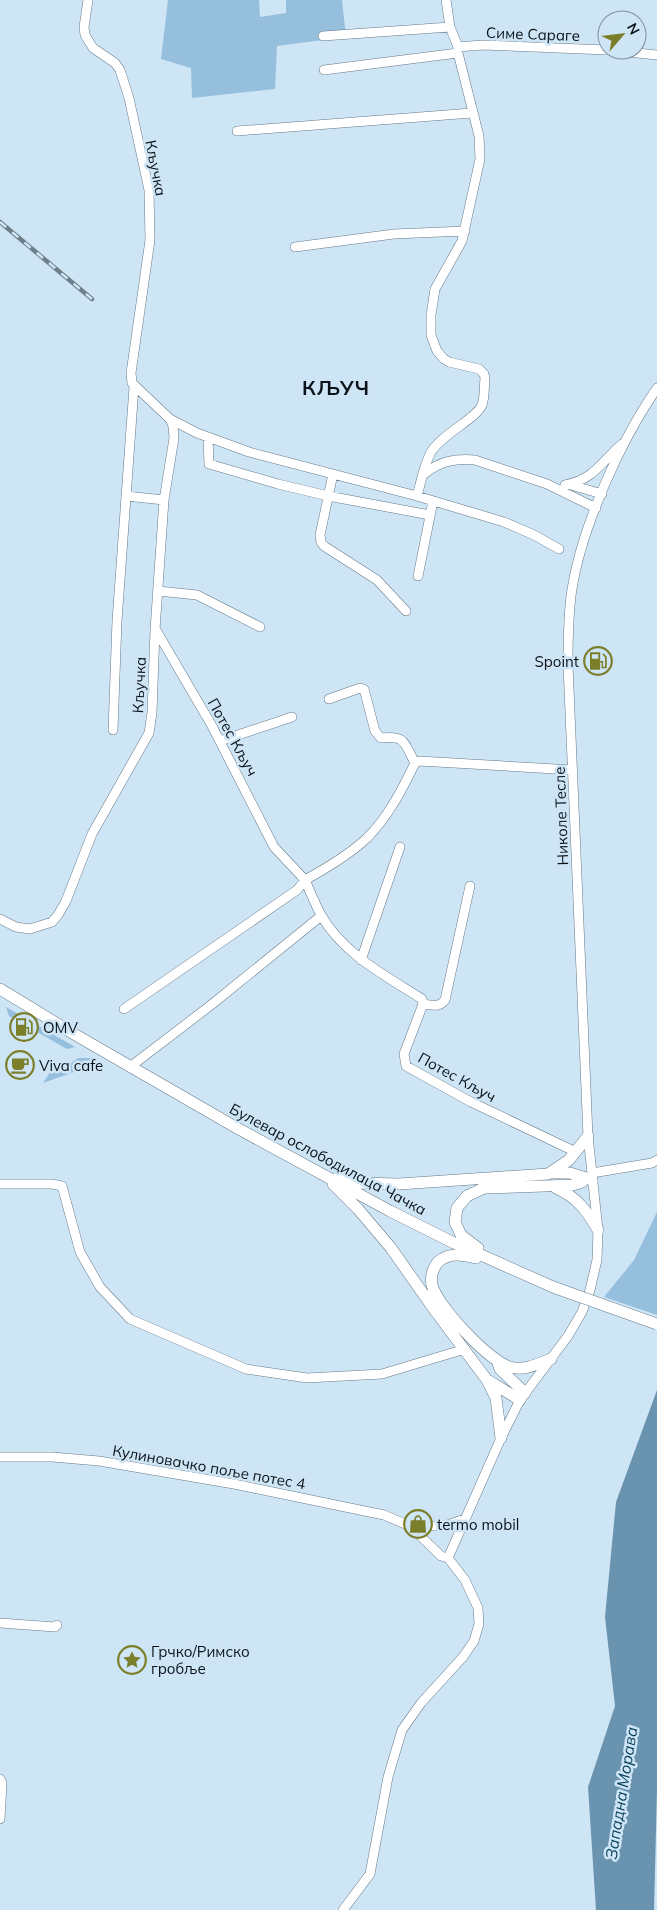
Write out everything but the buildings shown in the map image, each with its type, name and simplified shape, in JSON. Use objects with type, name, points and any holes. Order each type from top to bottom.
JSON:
[{"type":"main road","name":"Булевар ослободилаца Чачка","points":[[0,989],[130,1067],[390,1211],[553,1287],[657,1324]]},
{"type":"main road","points":[[548,1174],[565,1164],[588,1136]]},
{"type":"main road","points":[[328,1178],[340,1178],[360,1183],[399,1184],[570,1173],[590,1177]]},
{"type":"main road","points":[[491,1259],[484,1251],[465,1239],[459,1231],[455,1213],[461,1202],[484,1188],[573,1186],[590,1177]]},
{"type":"main road","points":[[328,1178],[391,1248],[487,1380],[496,1398],[500,1438]]},
{"type":"main road","points":[[552,1187],[574,1198],[588,1214],[598,1230]]},
{"type":"main road","points":[[491,1259],[479,1259],[459,1254],[448,1256],[435,1266],[431,1280],[436,1297],[480,1347],[504,1365],[520,1368],[539,1364],[550,1358]]},
{"type":"main road","points":[[496,1360],[500,1369],[523,1396]]},
{"type":"main road","points":[[487,1380],[523,1396]]},
{"type":"street","name":"Кључка","points":[[88,0],[84,27],[85,35],[93,48],[115,63],[120,70],[149,190],[150,240],[131,374],[134,387],[117,621],[113,730]]},
{"type":"street","points":[[417,496],[427,461],[438,444],[444,437],[479,410],[483,402],[484,374],[479,369],[449,362],[444,359],[437,351],[431,335],[431,315],[435,289],[459,249],[465,231],[480,159],[479,136],[458,50],[450,27],[446,0]]},
{"type":"street","points":[[323,36],[450,27]]},
{"type":"street","name":"Симе Сараге","points":[[324,70],[482,45],[597,50]]},
{"type":"street","points":[[237,131],[472,113]]},
{"type":"street","points":[[295,247],[394,234],[465,231]]},
{"type":"street","points":[[134,387],[170,419],[208,438],[249,452],[417,496],[504,522],[534,535],[559,549]]},
{"type":"street","name":"Николе Тесле","points":[[550,1358],[568,1336],[582,1312],[590,1290],[597,1260],[598,1230],[590,1177],[588,1136],[568,666],[569,614],[572,588],[580,554],[596,508],[627,440],[657,388]]},
{"type":"street","name":"Кључка","points":[[0,918],[16,927],[30,929],[52,922],[61,910],[92,834],[149,733],[152,713],[164,500],[174,438],[170,419]]},
{"type":"street","points":[[208,438],[209,464],[328,496],[430,515]]},
{"type":"street","points":[[547,484],[579,482],[592,475],[627,440]]},
{"type":"street","points":[[438,444],[439,452],[448,460]]},
{"type":"street","points":[[424,474],[448,460],[475,460],[547,484],[596,508]]},
{"type":"street","points":[[333,474],[320,536],[321,542],[324,546],[377,580],[406,611]]},
{"type":"street","points":[[565,484],[602,494]]},
{"type":"street","points":[[126,496],[164,500]]},
{"type":"street","points":[[418,576],[433,501]]},
{"type":"street","points":[[158,591],[197,595],[260,627]]},
{"type":"street","name":"Потес Кључ","points":[[156,630],[220,741],[274,847],[305,880],[321,916],[334,933],[361,960],[422,999],[423,1004],[404,1054],[406,1066],[471,1102],[576,1152]]},
{"type":"street","points":[[330,699],[360,688],[364,689],[375,731],[381,738],[398,737],[403,740],[415,763]]},
{"type":"street","points":[[220,741],[292,717]]},
{"type":"street","points":[[124,1009],[297,890],[305,880],[327,868],[366,838],[399,796],[415,763],[419,761],[572,770]]},
{"type":"street","points":[[361,960],[400,847]]},
{"type":"street","points":[[423,1004],[436,1006],[445,1000],[470,886]]},
{"type":"street","points":[[130,1067],[211,1005],[321,916]]},
{"type":"street","points":[[590,1177],[652,1163],[657,1160]]},
{"type":"street","points":[[0,1184],[62,1186],[80,1252],[100,1287],[130,1319],[246,1369],[307,1378],[382,1374],[465,1348]]},
{"type":"street","points":[[448,1558],[500,1438],[523,1396],[550,1358]]},
{"type":"street","name":"Кулиновачко поље потес 4","points":[[0,1457],[52,1457],[100,1461],[216,1481],[384,1515],[410,1526],[441,1556],[448,1558],[465,1580],[478,1608],[479,1624],[474,1641],[463,1657],[421,1703],[402,1730],[388,1777],[370,1874],[343,1910]]},
{"type":"street","name":"Кулиновачко поље потес 4","points":[[410,1526],[444,1526],[465,1519]]},
{"type":"street","points":[[0,1623],[52,1628],[57,1625]]},
{"type":"street","points":[[0,1779],[2,1783],[0,1819]]},
{"type":"shaded area","points":[[168,0],[259,0],[260,17],[286,13],[286,0],[342,0],[346,37],[277,46],[275,89],[192,98],[191,68],[161,59]]},
{"type":"shaded area","points":[[6,1007],[75,1047],[67,1049],[9,1016]]},
{"type":"shaded area","points":[[78,1058],[90,1058],[93,1060],[88,1067],[43,1083],[52,1069],[71,1063]]},
{"type":"shaded area","points":[[657,1212],[657,1315],[604,1297],[634,1260]]},
{"type":"water","name":"Западна Морава","points":[[657,1390],[657,1790],[654,1910],[596,1910],[588,1787],[615,1706],[605,1617],[616,1502]]},
{"type":"railway","points":[[0,222],[92,299]]},
{"type":"place","name":"Spoint","points":[[598,661]]},
{"type":"place","name":"OMV","points":[[24,1027]]},
{"type":"place","name":"Viva cafe","points":[[20,1065]]},
{"type":"place","name":"termo mobil","points":[[418,1524]]},
{"type":"place","name":"Грчко/Римско гробље","points":[[132,1660]]},
{"type":"district","name":"КЉУЧ","points":[[336,387]]}]
